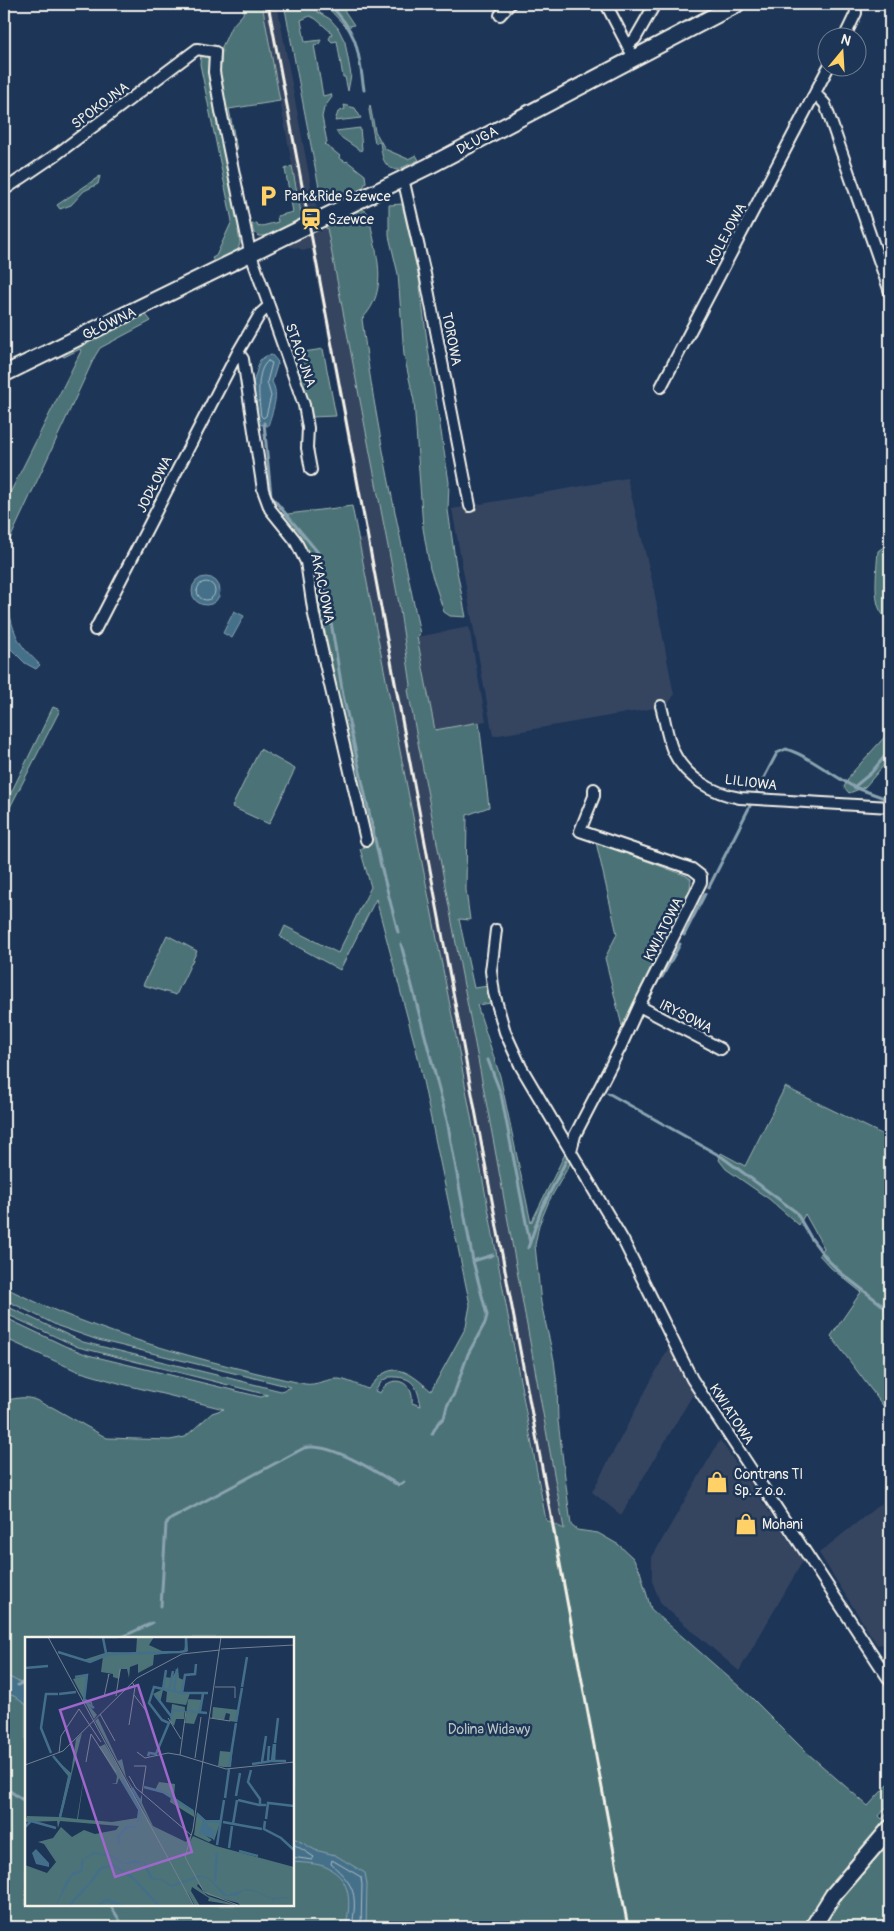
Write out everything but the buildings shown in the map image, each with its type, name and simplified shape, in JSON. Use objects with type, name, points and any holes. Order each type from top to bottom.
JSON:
[{"type":"street","points":[[500,15],[510,4]]},
{"type":"street","points":[[606,4],[631,52]]},
{"type":"street","points":[[631,52],[635,39],[655,4]]},
{"type":"street","name":"DŁUGA","points":[[213,270],[404,178],[631,52],[737,4]]},
{"type":"street","points":[[849,28],[856,14],[855,4]]},
{"type":"street","name":"SPOKOJNA","points":[[4,190],[57,154],[197,49],[215,52]]},
{"type":"street","name":"STACYJNA","points":[[215,52],[214,72],[250,252],[304,405],[308,428],[307,448],[311,470]]},
{"type":"street","name":"KOLEJOWA","points":[[661,387],[823,78]]},
{"type":"street","points":[[815,93],[825,104],[890,292]]},
{"type":"street","name":"TOROWA","points":[[404,178],[425,274],[470,506]]},
{"type":"street","name":"GŁÓWNA","points":[[4,374],[213,270]]},
{"type":"street","name":"JODŁOWA","points":[[95,630],[238,352],[260,314],[269,306]]},
{"type":"street","name":"AKACJOWA","points":[[238,352],[243,359],[263,490],[270,509],[295,540],[306,562],[314,615],[366,840]]},
{"type":"street","name":"LILIOWA","points":[[661,706],[673,750],[689,774],[707,788],[722,795],[740,798],[855,803],[890,807]]},
{"type":"street","name":"KWIATOWA","points":[[571,1151],[575,1135],[694,900],[702,876],[692,869],[580,831],[594,796],[594,789]]},
{"type":"street","name":"KWIATOWA","points":[[496,930],[491,972],[498,1015],[521,1067],[644,1281],[692,1378],[890,1681]]},
{"type":"street","name":"IRYSOWA","points":[[639,1006],[721,1049]]},
{"type":"street","points":[[813,1927],[833,1895],[890,1828]]},
{"type":"shaded area","points":[[262,4],[277,4],[317,210],[302,218]]},
{"type":"shaded area","points":[[322,227],[327,227],[399,604],[411,685],[408,690],[574,1579],[624,1927],[457,1041],[359,540],[366,538],[311,249],[305,251],[289,247],[292,241]]},
{"type":"shaded area","points":[[627,478],[652,580],[674,695],[667,706],[493,736],[452,509]]},
{"type":"shaded area","points":[[469,627],[486,721],[435,730],[417,637]]},
{"type":"shaded area","points":[[671,1343],[695,1391],[621,1515],[592,1492]]},
{"type":"shaded area","points":[[720,1440],[803,1561],[739,1671],[661,1604],[652,1581],[652,1557]]},
{"type":"shaded area","points":[[890,1496],[890,1654],[883,1644],[877,1645],[819,1553]]},
{"type":"green space","points":[[244,4],[262,4],[280,101],[229,109],[237,150],[232,151],[218,72],[221,65],[222,47],[231,27],[243,14]]},
{"type":"green space","points":[[284,4],[313,9],[330,19],[338,28],[345,42],[351,75],[348,91],[345,77],[343,77],[337,41],[332,42],[329,39],[332,33],[310,16],[301,20],[305,42],[321,40],[319,44],[314,45],[323,96],[331,94],[332,97],[324,108],[322,117],[327,142],[325,144],[340,156],[339,158],[347,161],[365,175],[366,182],[363,188],[333,203],[332,196],[321,198]]},
{"type":"green space","points":[[318,4],[340,4],[354,25],[346,27],[329,9]]},
{"type":"green space","points":[[201,53],[212,54],[241,229],[238,230],[240,243],[238,250],[214,262],[212,258],[216,256],[232,221],[200,64]]},
{"type":"green space","points":[[344,105],[355,108],[361,118],[335,121],[338,112],[345,109]]},
{"type":"green space","points":[[370,105],[375,131],[385,149],[408,159],[416,155],[419,160],[397,170],[388,166],[382,156],[380,142],[375,143],[369,110]]},
{"type":"green space","points":[[360,128],[361,151],[339,136],[336,131]]},
{"type":"green space","points":[[292,166],[302,218],[267,236],[258,236],[253,231],[252,224],[257,223],[258,227],[278,222],[277,216],[293,212],[285,169]]},
{"type":"green space","points":[[100,176],[98,184],[84,191],[71,205],[60,209],[57,205]]},
{"type":"green space","points":[[402,204],[419,278],[449,482],[448,510],[466,617],[450,616],[444,612],[430,569],[423,528],[414,401],[404,355],[398,274],[389,236],[389,205]]},
{"type":"green space","name":"Dolina Widawy","points":[[360,208],[369,215],[377,256],[379,283],[371,307],[362,319],[367,359],[420,634],[417,637],[435,730],[479,722],[489,807],[467,815],[466,890],[470,920],[459,919],[474,988],[489,986],[491,1003],[477,1005],[500,1076],[531,1223],[565,1154],[571,1162],[549,1201],[539,1225],[535,1245],[541,1303],[554,1360],[558,1421],[571,1525],[577,1530],[598,1533],[619,1545],[633,1558],[640,1571],[651,1609],[750,1696],[805,1751],[868,1806],[890,1782],[890,1803],[879,1816],[882,1819],[890,1810],[890,1821],[888,1823],[890,1825],[890,1927],[4,1927],[4,1401],[22,1398],[35,1400],[52,1407],[107,1438],[170,1440],[185,1437],[212,1413],[224,1409],[77,1371],[4,1338],[4,1317],[88,1355],[261,1397],[268,1395],[78,1347],[4,1313],[4,1305],[83,1342],[281,1391],[291,1387],[98,1340],[58,1326],[4,1299],[4,1287],[76,1319],[151,1345],[305,1384],[339,1379],[368,1389],[379,1377],[393,1370],[413,1376],[431,1391],[466,1327],[470,1305],[418,1057],[376,899],[340,970],[280,937],[285,926],[338,953],[371,887],[360,849],[370,845],[308,551],[280,515],[352,506],[457,1041],[546,1520],[564,1529],[494,1144],[408,690],[411,685],[399,604],[327,228],[322,227]],"holes":[[[389,1377],[404,1378],[412,1383],[418,1392],[421,1406],[412,1403],[410,1389],[401,1382],[395,1381],[384,1386],[380,1393],[375,1391],[382,1381]]]},
{"type":"green space","points":[[144,312],[151,321],[100,348],[95,356],[4,552],[4,505],[81,351],[80,349],[64,357],[60,354]]},
{"type":"green space","points":[[323,349],[336,416],[311,417],[291,354]]},
{"type":"green space","points":[[890,542],[890,626],[878,605],[876,581],[878,551]]},
{"type":"green space","points":[[53,707],[60,710],[4,819],[4,807]]},
{"type":"green space","points":[[890,731],[890,758],[865,787],[849,793],[844,787],[851,774]]},
{"type":"green space","points":[[260,749],[295,769],[269,824],[232,807]]},
{"type":"green space","points":[[596,842],[691,879],[690,889],[622,1026],[605,958],[617,934]]},
{"type":"green space","points":[[167,935],[197,951],[176,995],[143,985]]},
{"type":"green space","points":[[785,1087],[890,1138],[890,1278],[887,1295],[890,1301],[890,1415],[831,1336],[861,1292],[831,1268],[819,1255],[824,1248],[805,1214],[799,1225],[769,1199],[726,1169],[719,1160],[721,1153],[745,1166]]},
{"type":"water","points":[[272,355],[278,362],[272,382],[275,398],[268,426],[257,424],[253,383],[260,360]]},
{"type":"water","points":[[206,577],[216,581],[220,591],[216,601],[206,605],[196,601],[192,591],[196,581]]},
{"type":"water","points":[[4,594],[9,599],[10,616],[18,639],[25,650],[40,665],[36,669],[25,663],[4,642]]},
{"type":"water","points":[[234,611],[244,616],[232,638],[223,633]]},
{"type":"water","points":[[4,1674],[25,1685],[25,1704],[14,1696],[4,1693]]},
{"type":"water","points":[[294,1838],[315,1850],[335,1855],[365,1873],[367,1884],[366,1927],[346,1927],[349,1902],[346,1886],[336,1873],[324,1866],[294,1862]]},
{"type":"waterway","points":[[329,4],[346,24],[356,43],[364,90]]},
{"type":"waterway","points":[[264,423],[271,496],[320,555],[343,695],[380,862],[398,932]]},
{"type":"waterway","points":[[757,791],[777,753],[786,749],[812,761],[854,787],[871,773],[890,750]]},
{"type":"waterway","points":[[854,787],[890,800]]},
{"type":"waterway","points":[[709,887],[750,806]]},
{"type":"waterway","points":[[684,935],[705,894]]},
{"type":"waterway","points":[[401,944],[447,1120],[473,1261],[487,1315],[485,1323],[468,1354],[444,1418],[438,1423],[432,1434]]},
{"type":"waterway","points":[[662,977],[680,944]]},
{"type":"waterway","points":[[488,1060],[501,1094],[530,1243]]},
{"type":"waterway","points":[[608,1093],[722,1157],[796,1212],[811,1238],[827,1259],[841,1273],[890,1311]]},
{"type":"waterway","points":[[528,1248],[541,1210],[566,1161]]},
{"type":"waterway","points":[[473,1261],[493,1255]]},
{"type":"waterway","points":[[161,1606],[166,1524],[171,1519],[304,1448],[314,1447],[339,1453],[398,1485],[404,1482]]},
{"type":"waterway","points":[[122,1637],[152,1623]]},
{"type":"waterway","points":[[18,1685],[25,1682]]},
{"type":"waterway","points":[[4,1787],[25,1801]]},
{"type":"waterway","points":[[111,1906],[124,1927]]},
{"type":"railway","points":[[268,4],[628,1927]]},
{"type":"place","name":"Park&Ride Szewce","points":[[268,196]]},
{"type":"place","name":"Szewce","points":[[311,219]]},
{"type":"place","name":"Contrans TI Sp. z o.o.","points":[[717,1482]]},
{"type":"place","name":"Mohani","points":[[746,1524]]}]
